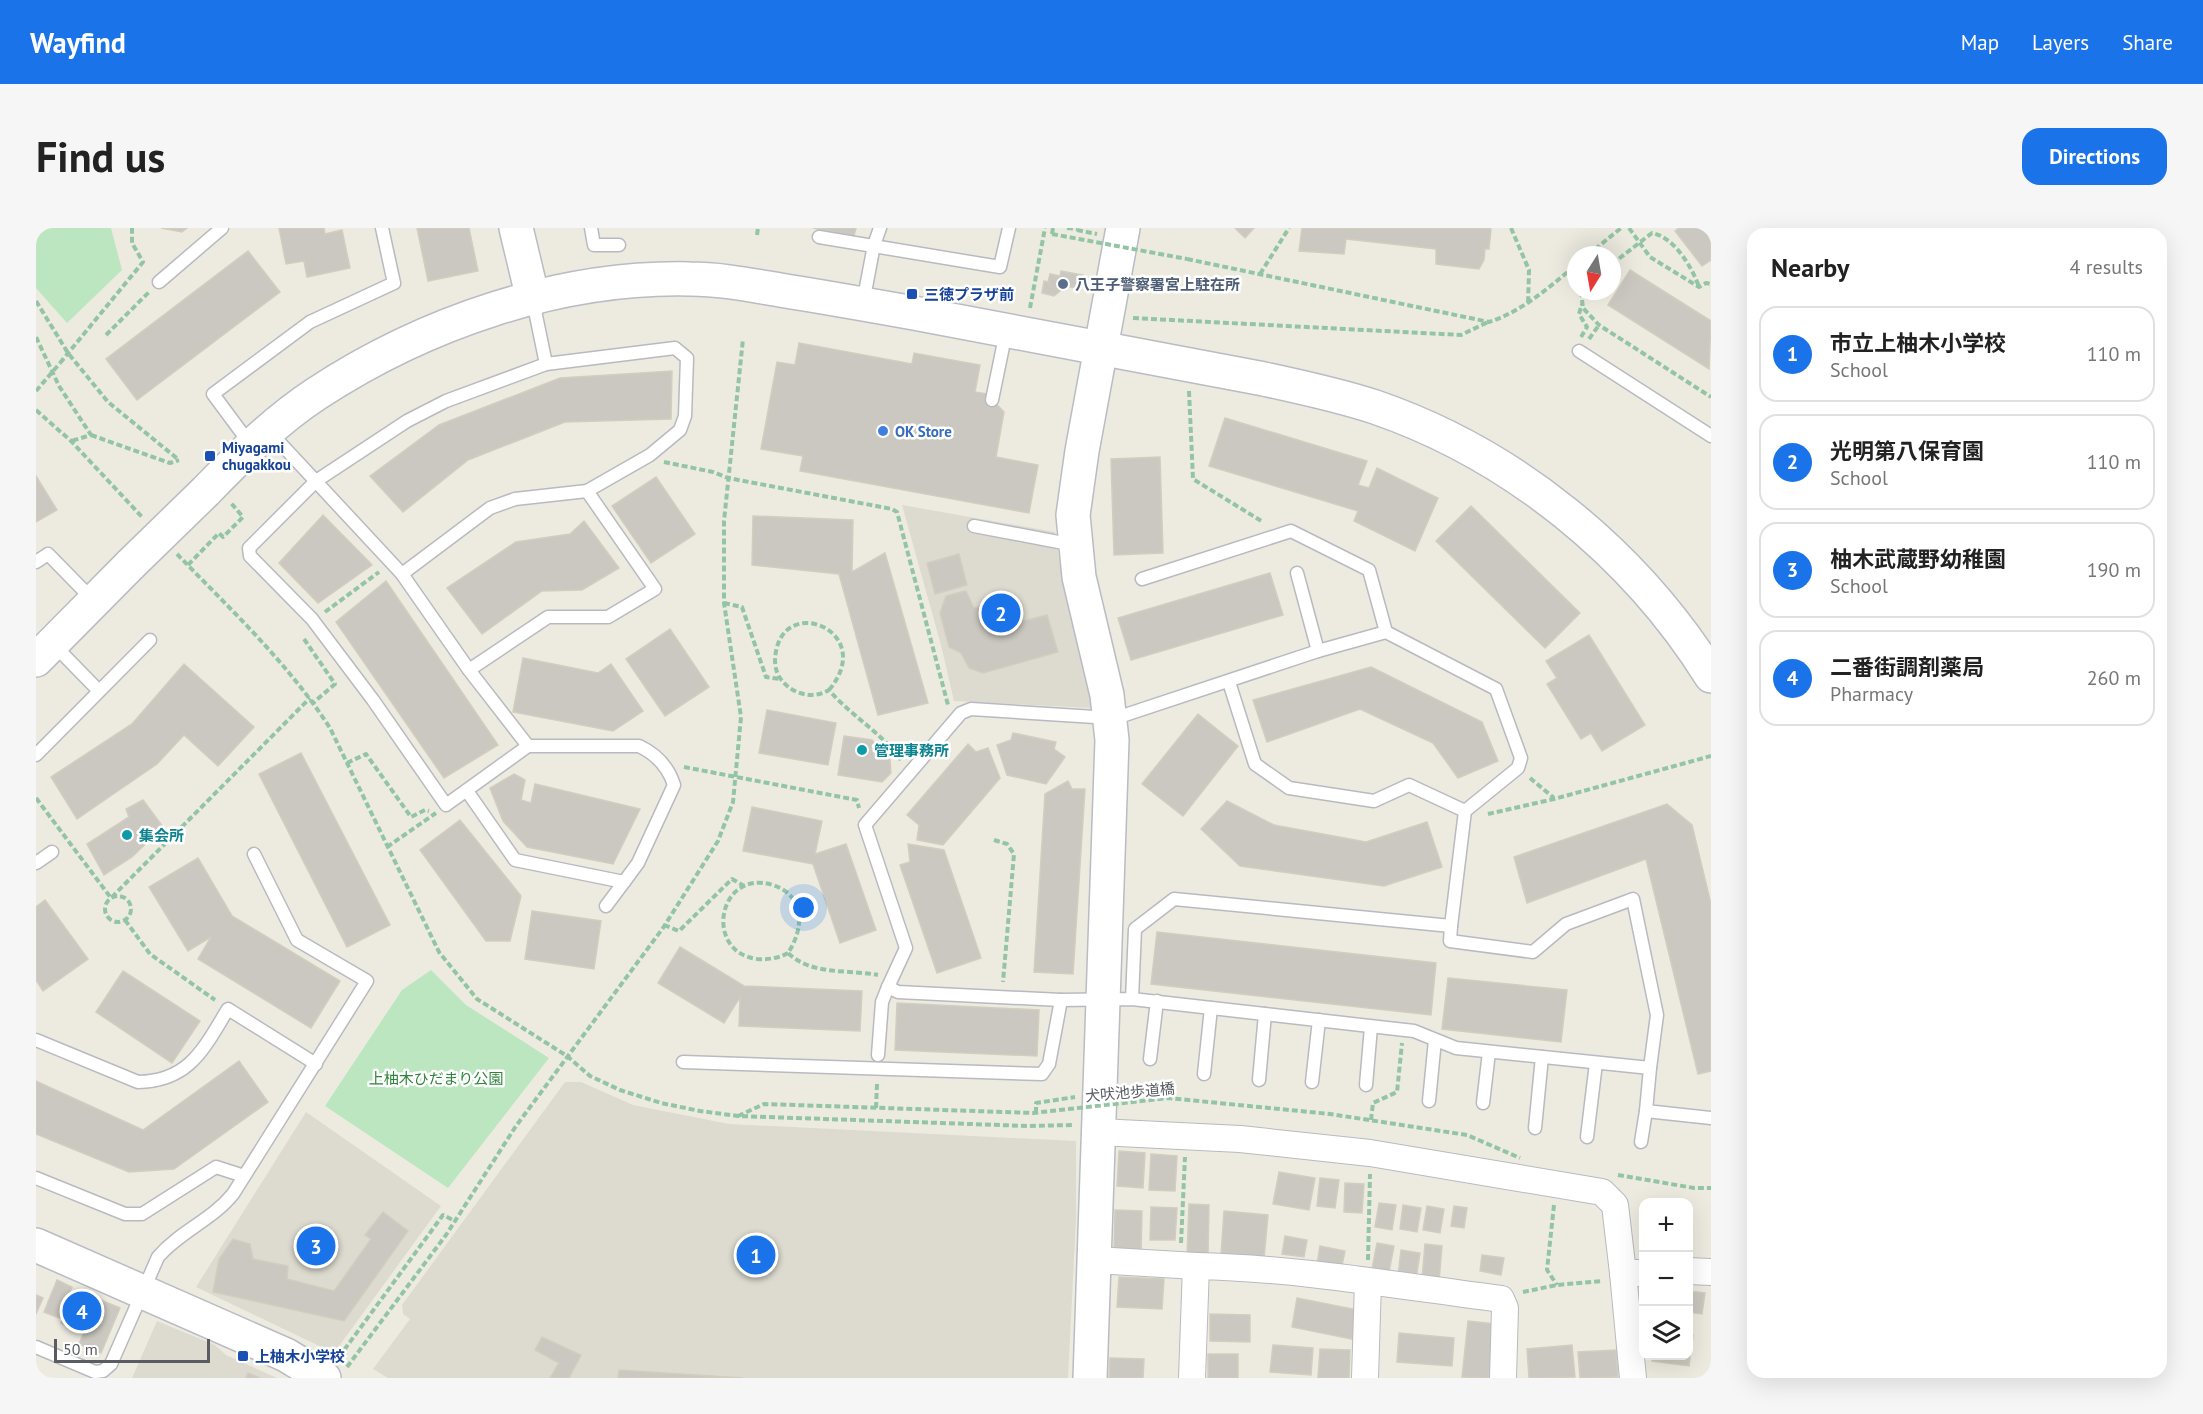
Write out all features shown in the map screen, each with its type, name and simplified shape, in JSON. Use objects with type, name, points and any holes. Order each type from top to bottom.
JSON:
[{"type":"street","points":[[516,228],[533,299]]},
{"type":"street","points":[[1090,1378],[1095,1260],[1091,1128],[1118,998],[1111,827],[1110,717],[1105,685],[1079,577],[1074,515],[1077,478],[1100,348],[1114,232]]},
{"type":"street","points":[[45,652],[131,564],[218,497],[260,437],[315,395],[374,360],[451,324],[533,299],[633,281],[690,279],[734,282],[1100,348],[1319,391],[1385,411],[1471,451],[1533,489],[1599,541],[1633,575],[1673,622],[1711,676]]},
{"type":"street","points":[[1091,1128],[1370,1153],[1602,1192],[1615,1205],[1630,1275],[1633,1378]]},
{"type":"street","points":[[36,1245],[286,1355],[336,1369]]},
{"type":"street","points":[[1095,1260],[1228,1266],[1501,1299],[1505,1308],[1503,1378]]},
{"type":"street","points":[[1188,1265],[1192,1378]]},
{"type":"street","points":[[1693,1271],[1711,1272]]},
{"type":"street","points":[[1365,1378],[1368,1282]]},
{"type":"lane","points":[[159,282],[222,228]]},
{"type":"lane","points":[[382,228],[394,283],[310,322],[213,394],[260,437],[316,481],[402,574],[469,670],[528,746]]},
{"type":"lane","points":[[591,228],[594,245],[619,245]]},
{"type":"lane","points":[[863,304],[874,245],[880,228]]},
{"type":"lane","points":[[819,237],[1000,267],[1009,228]]},
{"type":"lane","points":[[533,299],[546,364]]},
{"type":"lane","points":[[992,400],[1006,331]]},
{"type":"lane","points":[[402,574],[490,508],[515,500],[587,491],[650,454],[680,430],[686,416],[687,358],[675,348],[546,364],[446,401],[408,421],[316,481],[249,549],[250,556],[312,619],[373,700],[446,806],[528,746],[639,746],[652,752],[663,763],[671,777],[673,792],[638,863],[606,906]]},
{"type":"lane","points":[[1579,351],[1711,436]]},
{"type":"lane","points":[[469,670],[548,617],[608,617],[655,589],[587,491]]},
{"type":"lane","points":[[974,526],[1075,545]]},
{"type":"lane","points":[[1142,579],[1291,531],[1369,570],[1386,632]]},
{"type":"lane","points":[[36,562],[48,554],[94,601]]},
{"type":"lane","points":[[1297,573],[1318,651]]},
{"type":"lane","points":[[878,1055],[882,1002],[906,948],[865,825],[965,710],[1125,716],[1318,651],[1386,632],[1496,689],[1521,758],[1518,768],[1464,815],[1450,941],[1533,952],[1566,924],[1633,900],[1656,1015],[1641,1142]]},
{"type":"lane","points":[[36,755],[150,640]]},
{"type":"lane","points":[[45,652],[99,691]]},
{"type":"lane","points":[[1229,682],[1255,764],[1289,788],[1374,801],[1409,785],[1464,815]]},
{"type":"lane","points":[[467,791],[516,860],[624,882]]},
{"type":"lane","points":[[36,863],[52,852]]},
{"type":"lane","points":[[36,1347],[81,1373],[103,1371],[111,1364],[158,1257],[165,1248],[221,1209],[316,1064],[367,981],[297,940],[254,854]]},
{"type":"lane","points":[[1118,998],[1135,929],[1174,899],[1451,926]]},
{"type":"lane","points":[[888,987],[898,992],[1061,1000],[1118,998],[1157,1001],[1403,1030],[1456,1048],[1650,1068]]},
{"type":"lane","points":[[683,1062],[1042,1074],[1049,1065],[1061,1000]]},
{"type":"lane","points":[[1150,1059],[1157,1001]]},
{"type":"lane","points":[[1204,1074],[1211,1008]]},
{"type":"lane","points":[[36,1040],[138,1082],[150,1082],[176,1074],[194,1062],[228,1009],[316,1064]]},
{"type":"lane","points":[[1259,1080],[1265,1014]]},
{"type":"lane","points":[[1312,1082],[1319,1020]]},
{"type":"lane","points":[[1366,1085],[1371,1027]]},
{"type":"lane","points":[[1429,1101],[1435,1040]]},
{"type":"lane","points":[[1483,1103],[1489,1052]]},
{"type":"lane","points":[[1535,1128],[1542,1057]]},
{"type":"lane","points":[[1587,1137],[1596,1063]]},
{"type":"lane","points":[[1646,1111],[1711,1118]]},
{"type":"lane","points":[[36,1178],[124,1214],[134,1215],[142,1214],[216,1167],[244,1176]]},
{"type":"path","points":[[36,391],[143,262],[132,243],[132,228]]},
{"type":"path","points":[[757,236],[758,228]]},
{"type":"path","points":[[1030,308],[1045,228]]},
{"type":"path","points":[[1053,228],[1052,234],[1187,259],[1489,322]]},
{"type":"path","points":[[1067,228],[1114,232]]},
{"type":"path","points":[[1260,274],[1289,228]]},
{"type":"path","points":[[1511,228],[1529,270],[1528,304]]},
{"type":"path","points":[[1599,246],[1621,228]]},
{"type":"path","points":[[1629,228],[1650,257],[1699,287]]},
{"type":"path","points":[[1621,256],[1652,233],[1661,235],[1688,264],[1699,287]]},
{"type":"path","points":[[1132,318],[1461,335],[1510,315],[1528,304],[1567,272]]},
{"type":"path","points":[[106,335],[159,282]]},
{"type":"path","points":[[1699,287],[1706,283],[1711,284]]},
{"type":"path","points":[[1579,351],[1575,348],[1576,343],[1587,327],[1579,314],[1582,300]]},
{"type":"path","points":[[36,301],[68,353],[108,402],[180,460],[170,463],[91,435],[71,441]]},
{"type":"path","points":[[1582,304],[1599,325],[1709,396],[1711,388]]},
{"type":"path","points":[[36,337],[59,386],[91,435]]},
{"type":"path","points":[[336,1369],[363,1345],[455,1221],[516,1126],[664,925],[718,841],[733,801],[741,717],[724,603],[724,521],[742,339]]},
{"type":"path","points":[[1189,391],[1193,479],[1281,534]]},
{"type":"path","points":[[36,410],[71,441],[149,524]]},
{"type":"path","points":[[668,465],[713,472],[729,478],[892,509],[897,512],[948,706]]},
{"type":"path","points":[[188,565],[219,533],[223,537],[243,517],[218,497]]},
{"type":"path","points":[[172,548],[312,700],[330,728],[439,952],[477,999],[567,1056],[590,1076],[620,1090],[700,1112],[738,1116],[1091,1128]]},
{"type":"path","points":[[333,605],[392,563]]},
{"type":"path","points":[[724,603],[742,607],[766,677],[781,679]]},
{"type":"path","points":[[797,624],[823,626],[835,634],[841,642],[844,654],[840,672],[829,690],[817,694],[800,694],[781,679],[775,667],[775,654],[783,635],[797,624]]},
{"type":"path","points":[[111,898],[120,896],[129,902],[131,912],[125,920],[114,922],[105,913],[106,902],[312,700],[335,684],[301,635]]},
{"type":"path","points":[[829,690],[842,705],[888,744],[910,772]]},
{"type":"path","points":[[347,763],[366,753],[411,817],[424,810],[435,814]]},
{"type":"path","points":[[1464,815],[1554,799],[1711,756]]},
{"type":"path","points":[[686,767],[857,800]]},
{"type":"path","points":[[1518,768],[1554,799]]},
{"type":"path","points":[[36,798],[111,898]]},
{"type":"path","points":[[387,847],[424,822]]},
{"type":"path","points":[[994,840],[1006,844],[1014,854],[1002,997]]},
{"type":"path","points":[[664,925],[679,931],[732,879],[744,886]]},
{"type":"path","points":[[771,885],[782,889],[795,901],[800,914],[800,926],[788,953],[774,958],[752,958],[743,955],[729,943],[723,921],[725,907],[732,894],[744,886],[771,885]]},
{"type":"path","points":[[125,920],[150,954],[228,1009]]},
{"type":"path","points":[[788,953],[799,963],[815,969],[878,975],[888,987]]},
{"type":"path","points":[[1371,1120],[1373,1103],[1397,1092],[1403,1030]]},
{"type":"path","points":[[876,1108],[877,1080]]},
{"type":"path","points":[[1115,1093],[1162,1088],[1162,1099]]},
{"type":"path","points":[[1036,1113],[1036,1102],[1085,1095]]},
{"type":"path","name":"犬吠池歩道橋","points":[[738,1116],[764,1104],[1036,1113],[1162,1099],[1371,1120],[1467,1135],[1520,1158]]},
{"type":"path","points":[[1186,1136],[1188,1265]]},
{"type":"path","points":[[1368,1282],[1371,1171]]},
{"type":"path","points":[[1554,1199],[1547,1270],[1557,1285]]},
{"type":"path","points":[[336,1369],[443,1215],[455,1221]]},
{"type":"path","points":[[1501,1299],[1557,1285],[1630,1275]]},
{"type":"shaded area","points":[[902,505],[1055,532],[1062,580],[1092,708],[954,701]]},
{"type":"shaded area","points":[[565,1082],[581,1082],[633,1105],[729,1124],[1076,1141],[1076,1219],[1068,1378],[388,1378],[373,1369],[410,1319],[403,1314],[402,1305]]},
{"type":"shaded area","points":[[306,1112],[441,1206],[334,1353],[196,1287]]},
{"type":"shaded area","points":[[157,1321],[215,1345],[226,1355],[277,1378],[132,1378]]},
{"type":"green space","points":[[36,228],[111,228],[122,270],[67,323],[36,288]]},
{"type":"green space","name":"上柚木ひだまり公園","points":[[431,970],[466,1005],[549,1058],[448,1188],[325,1106],[402,990]]},
{"type":"building","points":[[161,228],[187,228],[182,232]]},
{"type":"building","points":[[279,228],[324,228],[325,234],[342,230],[350,268],[307,277],[304,261],[286,264]]},
{"type":"building","points":[[417,228],[469,228],[478,271],[428,281]]},
{"type":"building","points":[[813,228],[856,228],[854,236]]},
{"type":"building","points":[[1235,228],[1254,228],[1245,238]]},
{"type":"building","points":[[1302,228],[1491,229],[1489,249],[1485,249],[1484,260],[1479,269],[1436,264],[1436,249],[1346,239],[1344,254],[1299,251]]},
{"type":"building","points":[[1679,228],[1711,228],[1711,260],[1702,266],[1675,231]]},
{"type":"building","points":[[248,251],[280,292],[137,400],[106,359]]},
{"type":"building","points":[[1630,270],[1711,321],[1709,369],[1608,305],[1611,300],[1621,300],[1621,284]]},
{"type":"building","name":"八王子警察署宮上駐在所","points":[[1061,271],[1083,275],[1080,289],[1066,286],[1054,296],[1042,293],[1044,281],[1048,282],[1050,274],[1060,276]]},
{"type":"building","name":"OK Store","points":[[799,343],[912,364],[914,353],[980,365],[975,392],[987,394],[1004,412],[996,457],[1038,465],[1029,513],[800,471],[803,456],[761,449],[777,362],[795,365]]},
{"type":"building","points":[[672,371],[671,419],[565,422],[468,460],[403,512],[370,476],[439,425],[560,378]]},
{"type":"building","points":[[1225,418],[1367,461],[1358,485],[1369,488],[1377,468],[1438,498],[1415,551],[1354,521],[1358,511],[1209,466]]},
{"type":"building","points":[[1160,457],[1163,553],[1114,555],[1111,459]]},
{"type":"building","points":[[36,476],[57,510],[36,522]]},
{"type":"building","points":[[656,477],[695,534],[651,563],[612,506]]},
{"type":"building","points":[[1471,506],[1580,613],[1545,648],[1436,541]]},
{"type":"building","points":[[323,515],[372,565],[318,603],[279,563]]},
{"type":"building","points":[[753,516],[853,520],[852,572],[885,553],[928,703],[878,715],[839,574],[752,565]]},
{"type":"building","points":[[584,521],[619,568],[582,590],[542,591],[482,634],[447,588],[516,542],[570,534]]},
{"type":"building","points":[[959,554],[967,585],[935,594],[927,563]]},
{"type":"building","points":[[1270,573],[1283,615],[1131,660],[1118,618]]},
{"type":"building","points":[[386,581],[498,745],[444,778],[336,622]]},
{"type":"building","points":[[966,591],[974,608],[996,603],[1005,626],[1047,615],[1058,652],[983,673],[969,668],[961,653],[949,647],[940,613],[946,596]]},
{"type":"building","points":[[670,629],[709,687],[665,716],[626,659]]},
{"type":"building","points":[[1589,635],[1645,725],[1602,751],[1591,733],[1581,739],[1547,684],[1557,678],[1546,661]]},
{"type":"building","points":[[523,658],[598,673],[611,664],[643,711],[613,731],[513,712]]},
{"type":"building","points":[[184,664],[254,727],[218,766],[184,735],[157,764],[77,819],[51,777],[132,724]]},
{"type":"building","points":[[1371,667],[1482,722],[1498,761],[1458,778],[1433,743],[1360,709],[1267,742],[1253,700]]},
{"type":"building","points":[[767,710],[836,723],[828,765],[759,753]]},
{"type":"building","points":[[1198,714],[1238,746],[1183,816],[1142,784]]},
{"type":"building","points":[[1013,733],[1056,742],[1054,749],[1065,757],[1046,784],[1007,775],[997,745],[1011,740]]},
{"type":"building","name":"管理事務所","points":[[844,736],[872,740],[890,760],[891,773],[882,782],[838,775]]},
{"type":"building","points":[[968,744],[976,752],[988,748],[1000,778],[943,845],[917,840],[919,825],[907,815]]},
{"type":"building","points":[[301,753],[390,925],[347,947],[259,774]]},
{"type":"building","points":[[514,774],[525,780],[521,800],[531,803],[535,784],[640,809],[613,864],[527,847],[503,821],[490,788]]},
{"type":"building","points":[[1068,781],[1072,789],[1085,789],[1073,974],[1034,972],[1045,794]]},
{"type":"building","name":"集会所","points":[[143,800],[163,827],[132,857],[104,875],[87,844],[129,817],[126,809]]},
{"type":"building","points":[[1227,801],[1274,825],[1366,842],[1427,822],[1442,867],[1384,886],[1240,866],[1201,829]]},
{"type":"building","points":[[1667,804],[1692,825],[1711,904],[1711,1071],[1698,1074],[1646,859],[1527,903],[1514,857]]},
{"type":"building","points":[[752,807],[822,821],[815,854],[846,844],[876,930],[840,943],[813,864],[743,851]]},
{"type":"building","points":[[460,820],[521,896],[510,941],[486,941],[420,850]]},
{"type":"building","points":[[908,844],[944,850],[981,958],[937,973],[900,865],[910,862]]},
{"type":"building","points":[[198,858],[232,916],[340,981],[311,1028],[198,959],[211,937],[188,951],[149,887]]},
{"type":"building","points":[[45,900],[88,959],[43,991],[36,980],[36,907]]},
{"type":"building","points":[[532,911],[601,921],[594,969],[525,959]]},
{"type":"building","points":[[1157,932],[1436,963],[1431,1015],[1151,984]]},
{"type":"building","points":[[680,947],[744,986],[862,991],[860,1031],[739,1026],[740,997],[724,1023],[658,983]]},
{"type":"building","points":[[123,971],[200,1021],[172,1063],[96,1012]]},
{"type":"building","points":[[1448,978],[1567,990],[1561,1042],[1442,1029]]},
{"type":"building","points":[[897,1003],[1039,1010],[1037,1056],[895,1050]]},
{"type":"building","points":[[239,1061],[268,1102],[174,1169],[129,1172],[36,1134],[36,1081],[143,1130]]},
{"type":"building","points":[[1119,1151],[1145,1153],[1143,1188],[1117,1186]]},
{"type":"building","points":[[1151,1154],[1177,1156],[1175,1191],[1149,1190]]},
{"type":"building","points":[[1279,1172],[1315,1178],[1309,1210],[1273,1204]]},
{"type":"building","points":[[1320,1178],[1339,1180],[1335,1208],[1317,1206]]},
{"type":"building","points":[[1345,1183],[1364,1184],[1362,1213],[1344,1212]]},
{"type":"building","points":[[1379,1203],[1396,1205],[1392,1230],[1375,1227]]},
{"type":"building","points":[[1189,1204],[1209,1205],[1208,1256],[1187,1256]]},
{"type":"building","points":[[1403,1205],[1421,1208],[1417,1232],[1400,1229]]},
{"type":"building","points":[[1427,1206],[1444,1209],[1440,1233],[1423,1230]]},
{"type":"building","points":[[1454,1206],[1467,1208],[1464,1228],[1451,1226]]},
{"type":"building","points":[[1151,1207],[1177,1208],[1175,1240],[1150,1240]]},
{"type":"building","points":[[1115,1210],[1142,1211],[1141,1252],[1114,1251]]},
{"type":"building","points":[[1224,1211],[1268,1215],[1264,1259],[1221,1255]]},
{"type":"building","points":[[383,1212],[408,1231],[344,1321],[213,1292],[219,1259],[233,1239],[250,1244],[253,1259],[288,1266],[287,1279],[334,1291],[371,1239],[365,1235]]},
{"type":"building","points":[[1285,1236],[1307,1240],[1304,1257],[1282,1254]]},
{"type":"building","points":[[1377,1243],[1394,1246],[1389,1272],[1372,1269]]},
{"type":"building","points":[[1425,1244],[1442,1246],[1439,1281],[1422,1279]]},
{"type":"building","points":[[1320,1246],[1345,1251],[1340,1275],[1316,1271]]},
{"type":"building","points":[[1401,1250],[1420,1253],[1416,1279],[1398,1276]]},
{"type":"building","points":[[1482,1255],[1504,1258],[1501,1275],[1480,1271]]},
{"type":"building","points":[[1119,1277],[1164,1279],[1162,1309],[1117,1307]]},
{"type":"building","points":[[57,1280],[72,1287],[59,1318],[44,1312]]},
{"type":"building","points":[[1693,1292],[1705,1293],[1702,1314],[1693,1313]]},
{"type":"building","points":[[36,1295],[43,1298],[36,1314]]},
{"type":"building","points":[[73,1295],[92,1303],[81,1331],[61,1323]]},
{"type":"building","points":[[1297,1298],[1358,1310],[1352,1339],[1292,1327]]},
{"type":"building","points":[[98,1299],[120,1308],[101,1353],[79,1344]]},
{"type":"building","points":[[1210,1314],[1250,1315],[1250,1342],[1210,1341]]},
{"type":"building","points":[[1468,1321],[1495,1324],[1489,1378],[1462,1377]]},
{"type":"building","points":[[1399,1333],[1454,1338],[1452,1366],[1397,1362]]},
{"type":"building","points":[[542,1337],[581,1355],[569,1378],[550,1378],[559,1363],[535,1350]]},
{"type":"building","points":[[1273,1345],[1313,1348],[1311,1375],[1270,1372]]},
{"type":"building","points":[[1572,1345],[1575,1377],[1529,1378],[1527,1349]]},
{"type":"building","points":[[1320,1349],[1350,1350],[1349,1378],[1318,1378]]},
{"type":"building","points":[[1616,1350],[1618,1377],[1580,1378],[1578,1352]]},
{"type":"building","points":[[1208,1354],[1238,1354],[1238,1378],[1208,1378]]},
{"type":"building","points":[[1110,1358],[1144,1359],[1143,1378],[1109,1378]]},
{"type":"building","points":[[1652,1360],[1690,1360],[1689,1366]]},
{"type":"building","points":[[619,1370],[743,1378],[618,1378]]},
{"type":"building","points":[[248,1373],[260,1378],[246,1378]]},
{"type":"place","name":"八王子警察署宮上駐在所","points":[[1063,284]]},
{"type":"place","name":"三徳プラザ前","points":[[912,294]]},
{"type":"place","name":"OK Store","points":[[883,431]]},
{"type":"place","name":"Miyagami chugakkou","points":[[210,456]]},
{"type":"place","name":"光明第八保育園","points":[[1001,613]]},
{"type":"place","name":"管理事務所","points":[[862,750]]},
{"type":"place","name":"集会所","points":[[127,835]]},
{"type":"place","name":"柚木武蔵野幼稚園","points":[[316,1246]]},
{"type":"place","name":"市立上柚木小学校","points":[[756,1255]]},
{"type":"place","name":"二番街調剤薬局","points":[[82,1311]]},
{"type":"place","name":"上柚木小学校","points":[[243,1356]]}]
